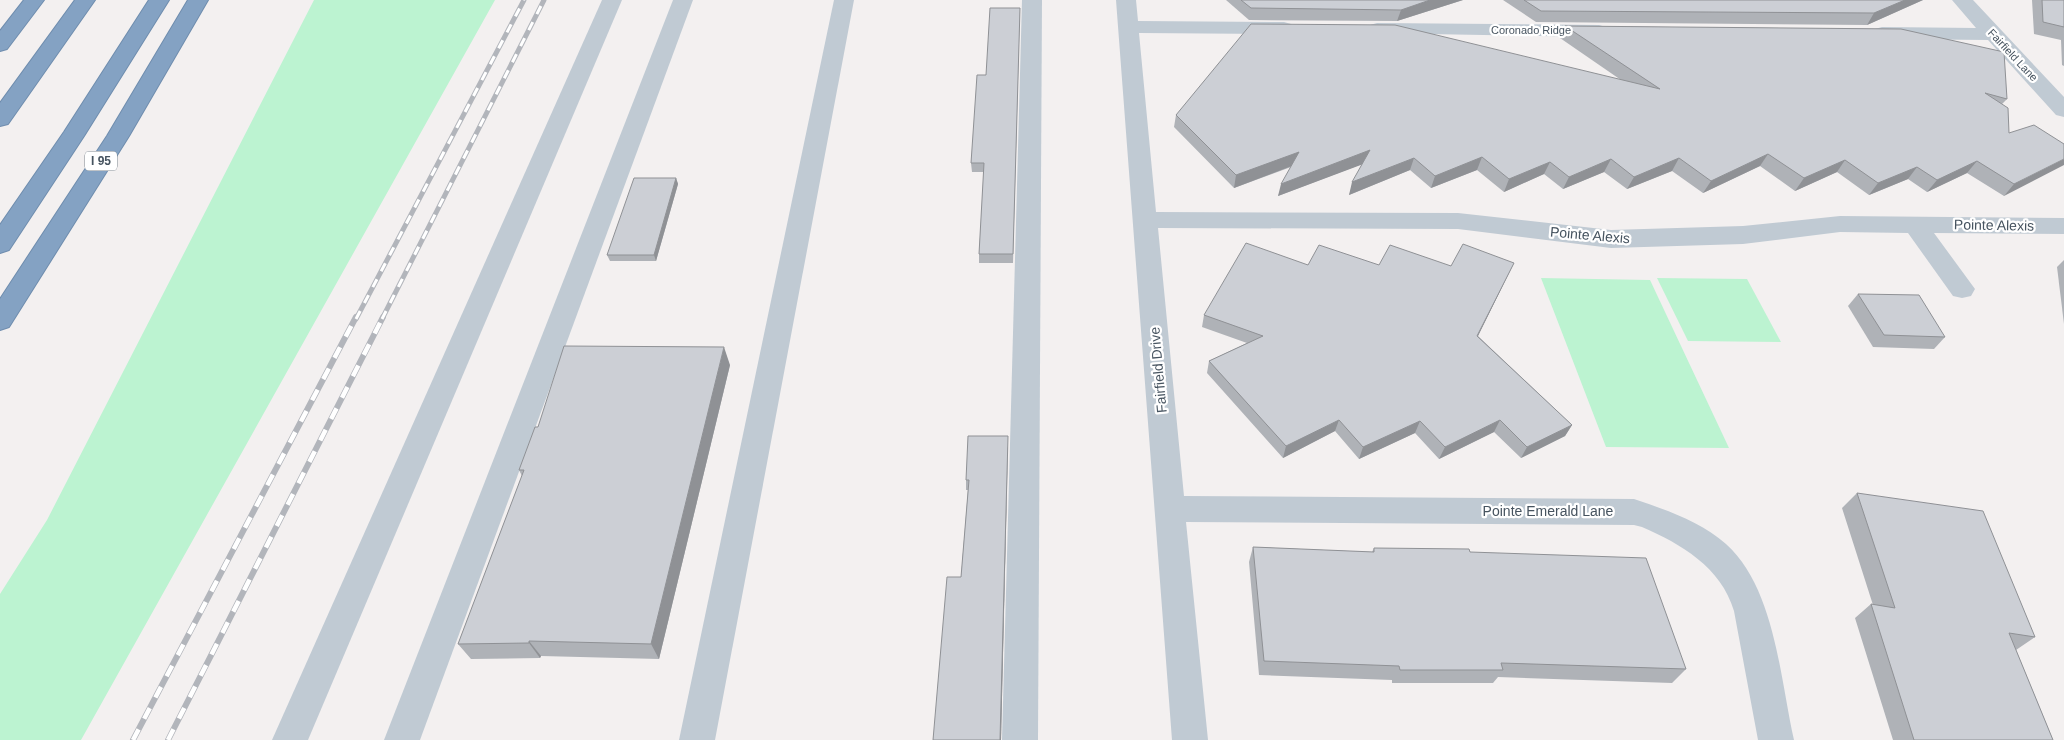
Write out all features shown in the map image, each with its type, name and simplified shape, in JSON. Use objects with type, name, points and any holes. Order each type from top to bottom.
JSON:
[{"type":"highway","points":[[0,46],[34,0]]},
{"type":"highway","points":[[0,119],[84,0]]},
{"type":"highway","points":[[0,244],[73,136],[159,0]]},
{"type":"highway","name":"I 95","points":[[0,320],[118,136],[198,0]]},
{"type":"street","points":[[290,740],[612,0]]},
{"type":"street","points":[[402,740],[682,0]]},
{"type":"street","points":[[697,740],[706,683],[844,0]]},
{"type":"street","points":[[1020,740],[1032,0]]},
{"type":"street","name":"Fairfield Drive","points":[[1126,0],[1190,740]]},
{"type":"street","name":"Fairfield Lane","points":[[1962,0],[2064,110]]},
{"type":"street","points":[[1129,27],[1308,28]]},
{"type":"street","name":"Coronado Ridge","points":[[1357,29],[1616,31]]},
{"type":"street","points":[[1864,33],[1993,34]]},
{"type":"street","name":"Pointe Alexis","points":[[1146,220],[1458,221],[1611,239],[1743,235],[1832,224],[2064,226]]},
{"type":"street","points":[[1914,224],[1962,289]]},
{"type":"street","name":"Pointe Emerald Lane","points":[[1170,509],[1634,512],[1669,523],[1701,542],[1728,567],[1746,597],[1755,630],[1776,740]]},
{"type":"green space","points":[[314,0],[495,0],[81,740],[0,740],[0,594],[47,520]]},
{"type":"green space","points":[[1541,278],[1650,280],[1729,448],[1606,447]]},
{"type":"green space","points":[[1657,278],[1747,279],[1781,342],[1688,341]]},
{"type":"building","points":[[1241,0],[1430,0],[1401,10],[1251,8]]},
{"type":"building","points":[[1524,0],[1905,0],[1874,13],[1541,11]]},
{"type":"building","points":[[2042,0],[2064,0],[2064,27],[2043,22]]},
{"type":"building","points":[[990,8],[1020,8],[1013,254],[979,254],[984,163],[971,163],[977,75],[986,75]]},
{"type":"building","points":[[1251,24],[1395,25],[1660,89],[1565,26],[1901,29],[2004,52],[2007,99],[1985,93],[2008,108],[2009,133],[2034,125],[2064,144],[2064,159],[2014,184],[1977,161],[1937,180],[1917,167],[1878,183],[1845,160],[1804,178],[1768,154],[1711,181],[1679,158],[1634,177],[1611,159],[1569,177],[1550,162],[1509,179],[1482,157],[1435,176],[1414,158],[1352,182],[1370,150],[1281,184],[1299,152],[1236,175],[1176,115]]},
{"type":"building","points":[[634,178],[676,178],[654,255],[607,255]]},
{"type":"building","points":[[1246,243],[1308,265],[1319,245],[1379,265],[1390,245],[1451,266],[1463,244],[1514,263],[1477,336],[1572,425],[1527,447],[1500,420],[1445,447],[1420,421],[1363,447],[1339,420],[1286,446],[1209,361],[1263,336],[1204,315]]},
{"type":"building","points":[[1858,294],[1919,295],[1945,337],[1884,335]]},
{"type":"building","points":[[564,346],[724,347],[651,644],[529,641],[529,643],[458,644],[524,470],[519,470],[535,427],[538,427]]},
{"type":"building","points":[[968,436],[1008,436],[1000,740],[933,740],[947,577],[961,577],[969,480],[966,480]]},
{"type":"building","points":[[1857,493],[1983,511],[2035,637],[2009,633],[2053,740],[1914,740],[1871,604],[1895,608]]},
{"type":"building","points":[[1253,547],[1374,552],[1374,548],[1469,549],[1470,552],[1646,558],[1686,669],[1501,663],[1503,670],[1400,670],[1399,666],[1264,661]]},
{"type":"railway","points":[[356,319],[524,0]]},
{"type":"railway","points":[[382,319],[544,0]]},
{"type":"railway","points":[[133,740],[356,317]]},
{"type":"railway","points":[[168,740],[383,317]]}]
